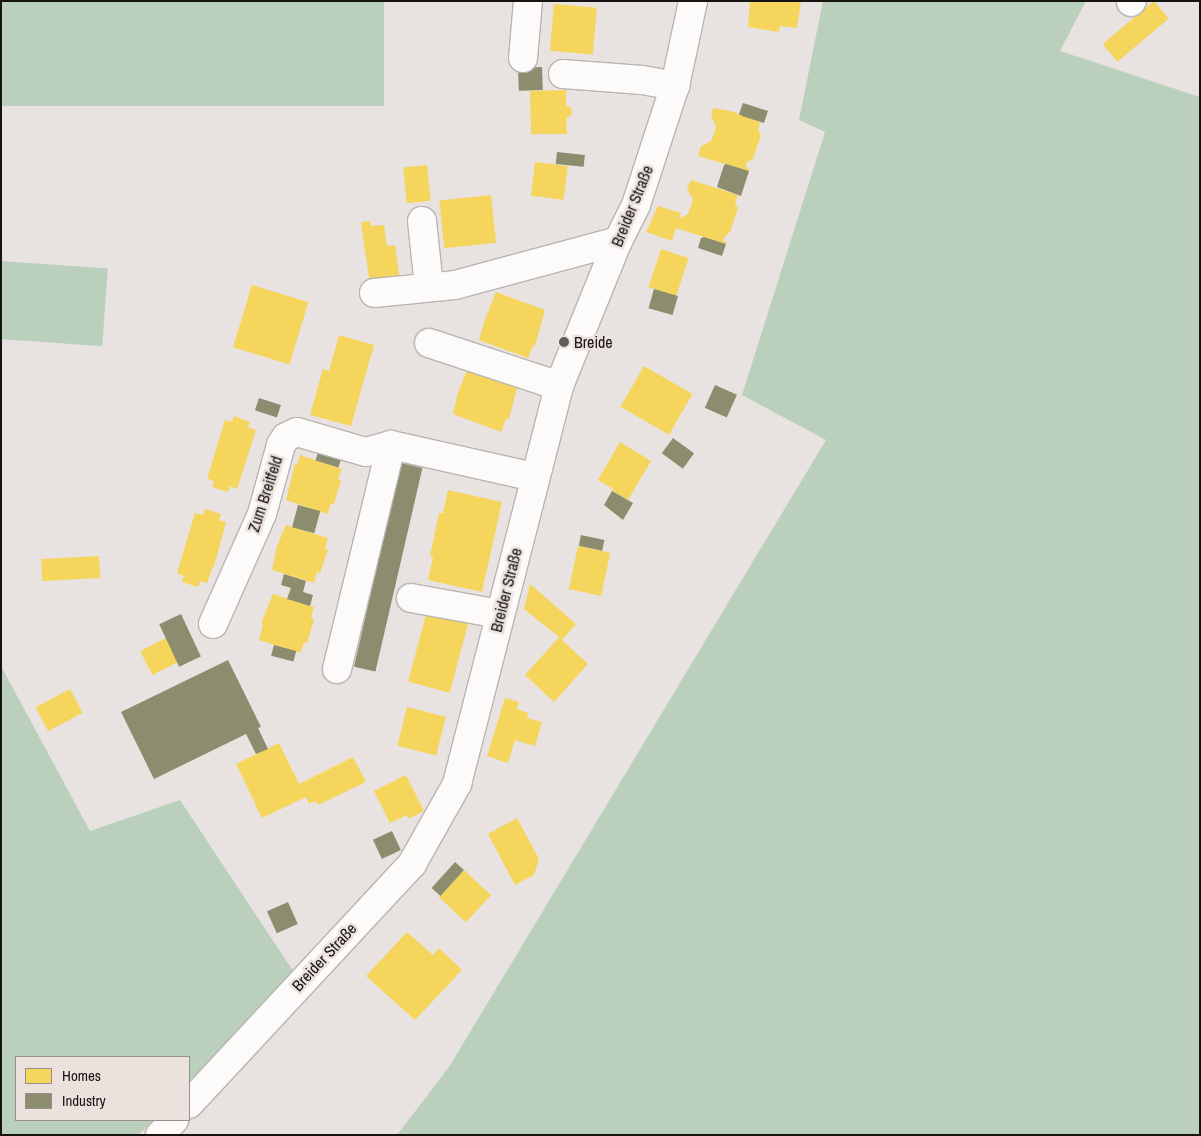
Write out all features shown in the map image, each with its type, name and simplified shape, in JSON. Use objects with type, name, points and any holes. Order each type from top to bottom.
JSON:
[{"type":"street","points":[[523,58],[528,1]]},
{"type":"street","name":"Breider Straße","points":[[190,1103],[412,864],[457,784],[534,477],[559,386],[618,241],[636,205],[675,86],[693,1]]},
{"type":"street","points":[[563,74],[642,80],[675,86]]},
{"type":"street","points":[[422,222],[429,286]]},
{"type":"street","points":[[374,293],[455,284],[618,241]]},
{"type":"street","points":[[430,343],[559,386]]},
{"type":"street","name":"Zum Breitfeld","points":[[213,624],[262,514],[281,445],[286,437],[297,432],[366,452],[390,445],[534,477]]},
{"type":"street","points":[[337,669],[390,445]]},
{"type":"street","points":[[411,598],[500,614]]},
{"type":"street","points":[[160,1135],[173,1121]]},
{"type":"green space","points":[[1,1],[384,1],[384,106],[1,106]]},
{"type":"green space","points":[[823,1],[1086,1],[1060,51],[1200,97],[1200,1135],[397,1135],[449,1067],[826,440],[742,395],[825,132],[799,120]]},
{"type":"green space","points":[[1,261],[108,268],[102,346],[1,339]]},
{"type":"green space","points":[[1,666],[90,831],[180,800],[299,980],[190,1085],[190,1056],[15,1056],[15,1121],[153,1121],[138,1135],[1,1135]]},
{"type":"building: Homes","points":[[750,1],[801,1],[797,28],[780,26],[779,32],[748,27]]},
{"type":"building: Homes","points":[[1154,1],[1169,19],[1117,62],[1103,44]]},
{"type":"building: Homes","points":[[554,4],[597,8],[593,55],[550,51]]},
{"type":"building: Homes","points":[[566,90],[566,105],[571,108],[572,114],[566,119],[567,134],[531,134],[530,91]]},
{"type":"building: Homes","points":[[713,108],[731,111],[760,122],[758,130],[761,135],[753,159],[747,162],[746,168],[750,169],[749,171],[698,156],[701,146],[711,141],[714,134],[716,126],[711,116]]},
{"type":"building: Homes","points":[[535,162],[568,166],[564,200],[531,196]]},
{"type":"building: Homes","points":[[427,165],[431,201],[407,203],[403,168]]},
{"type":"building: Homes","points":[[691,180],[738,195],[735,204],[738,208],[730,232],[723,241],[727,242],[726,244],[676,228],[672,241],[646,232],[658,206],[681,213],[679,219],[688,214],[693,199],[687,189]]},
{"type":"building: Homes","points":[[491,195],[496,243],[444,248],[439,200]]},
{"type":"building: Homes","points":[[370,221],[371,226],[384,225],[387,246],[395,245],[400,281],[370,285],[361,222]]},
{"type":"building: Homes","points":[[661,249],[689,258],[676,296],[649,287]]},
{"type":"building: Homes","points":[[252,285],[308,302],[289,364],[233,347]]},
{"type":"building: Homes","points":[[496,292],[545,310],[535,346],[533,345],[528,358],[479,340]]},
{"type":"building: Homes","points":[[339,335],[374,345],[351,426],[310,415],[323,369],[329,371]]},
{"type":"building: Homes","points":[[469,366],[518,384],[509,419],[506,419],[501,432],[453,414],[458,392]]},
{"type":"building: Homes","points":[[644,366],[692,394],[669,435],[620,407]]},
{"type":"building: Homes","points":[[234,416],[250,422],[248,427],[256,430],[237,489],[230,486],[228,492],[212,487],[214,481],[207,479],[225,420],[232,422]]},
{"type":"building: Homes","points":[[620,442],[651,461],[628,500],[598,480]]},
{"type":"building: Homes","points":[[300,455],[342,469],[338,478],[341,481],[334,504],[331,504],[327,514],[286,500],[295,464],[297,465]]},
{"type":"building: Homes","points":[[448,490],[502,502],[482,592],[428,580],[433,557],[430,556],[439,513],[443,513]]},
{"type":"building: Homes","points":[[205,509],[221,514],[219,520],[226,522],[214,567],[207,583],[200,581],[198,587],[182,582],[184,576],[177,573],[195,513],[203,515]]},
{"type":"building: Homes","points":[[286,525],[328,538],[325,548],[328,550],[320,573],[317,572],[314,583],[272,570],[277,546]]},
{"type":"building: Homes","points":[[578,546],[610,553],[601,596],[569,589]]},
{"type":"building: Homes","points":[[99,556],[100,578],[42,581],[41,559]]},
{"type":"building: Homes","points":[[530,584],[576,624],[562,640],[588,664],[554,702],[525,675],[559,637],[524,609]]},
{"type":"building: Homes","points":[[273,594],[314,607],[311,618],[314,620],[307,643],[304,643],[300,653],[259,640],[263,625],[261,624]]},
{"type":"building: Homes","points":[[427,611],[469,622],[450,693],[408,682]]},
{"type":"building: Homes","points":[[166,638],[178,662],[152,675],[140,651]]},
{"type":"building: Homes","points":[[70,689],[83,713],[48,731],[36,707]]},
{"type":"building: Homes","points":[[505,698],[519,702],[517,709],[528,713],[527,718],[542,722],[535,746],[515,740],[508,763],[487,756]]},
{"type":"building: Homes","points":[[407,707],[446,717],[436,755],[397,746]]},
{"type":"building: Homes","points":[[279,743],[299,784],[353,757],[366,782],[318,805],[316,801],[309,804],[306,797],[262,818],[236,764]]},
{"type":"building: Homes","points":[[406,775],[424,811],[408,819],[407,815],[390,823],[374,791]]},
{"type":"building: Homes","points":[[517,818],[539,859],[534,875],[515,885],[488,834]]},
{"type":"building: Homes","points":[[464,870],[491,895],[466,922],[439,897]]},
{"type":"building: Homes","points":[[407,932],[433,955],[439,948],[462,970],[415,1020],[366,976]]},
{"type":"building: Industry","points":[[542,67],[543,90],[519,91],[518,68]]},
{"type":"building: Industry","points":[[743,103],[768,111],[764,123],[739,114]]},
{"type":"building: Industry","points":[[557,152],[585,155],[584,167],[556,164]]},
{"type":"building: Industry","points":[[726,164],[749,171],[741,196],[717,187]]},
{"type":"building: Industry","points":[[704,237],[726,244],[722,256],[698,248],[701,238]]},
{"type":"building: Industry","points":[[654,289],[678,296],[673,315],[648,308]]},
{"type":"building: Industry","points":[[715,385],[737,395],[727,418],[705,408]]},
{"type":"building: Industry","points":[[259,398],[281,405],[277,417],[255,410]]},
{"type":"building: Industry","points":[[673,438],[694,453],[683,469],[662,453]]},
{"type":"building: Industry","points":[[319,449],[342,456],[338,467],[315,460]]},
{"type":"building: Industry","points":[[401,463],[422,468],[375,672],[354,667]]},
{"type":"building: Industry","points":[[612,491],[633,503],[623,520],[604,505]]},
{"type":"building: Industry","points":[[298,505],[320,511],[314,533],[292,527]]},
{"type":"building: Industry","points":[[581,535],[604,540],[602,551],[579,546]]},
{"type":"building: Industry","points":[[284,574],[306,581],[303,592],[313,595],[310,606],[287,599],[291,588],[281,585]]},
{"type":"building: Industry","points":[[181,614],[201,657],[179,667],[159,624]]},
{"type":"building: Industry","points":[[274,645],[296,651],[293,662],[271,656]]},
{"type":"building: Industry","points":[[228,660],[261,727],[258,728],[268,749],[256,754],[246,734],[154,779],[121,712]]},
{"type":"building: Industry","points":[[392,831],[401,850],[382,859],[373,840]]},
{"type":"building: Industry","points":[[455,862],[464,870],[440,896],[432,888]]},
{"type":"building: Industry","points":[[288,902],[298,924],[277,933],[267,911]]},
{"type":"place","name":"Breide","points":[[564,342]]}]
